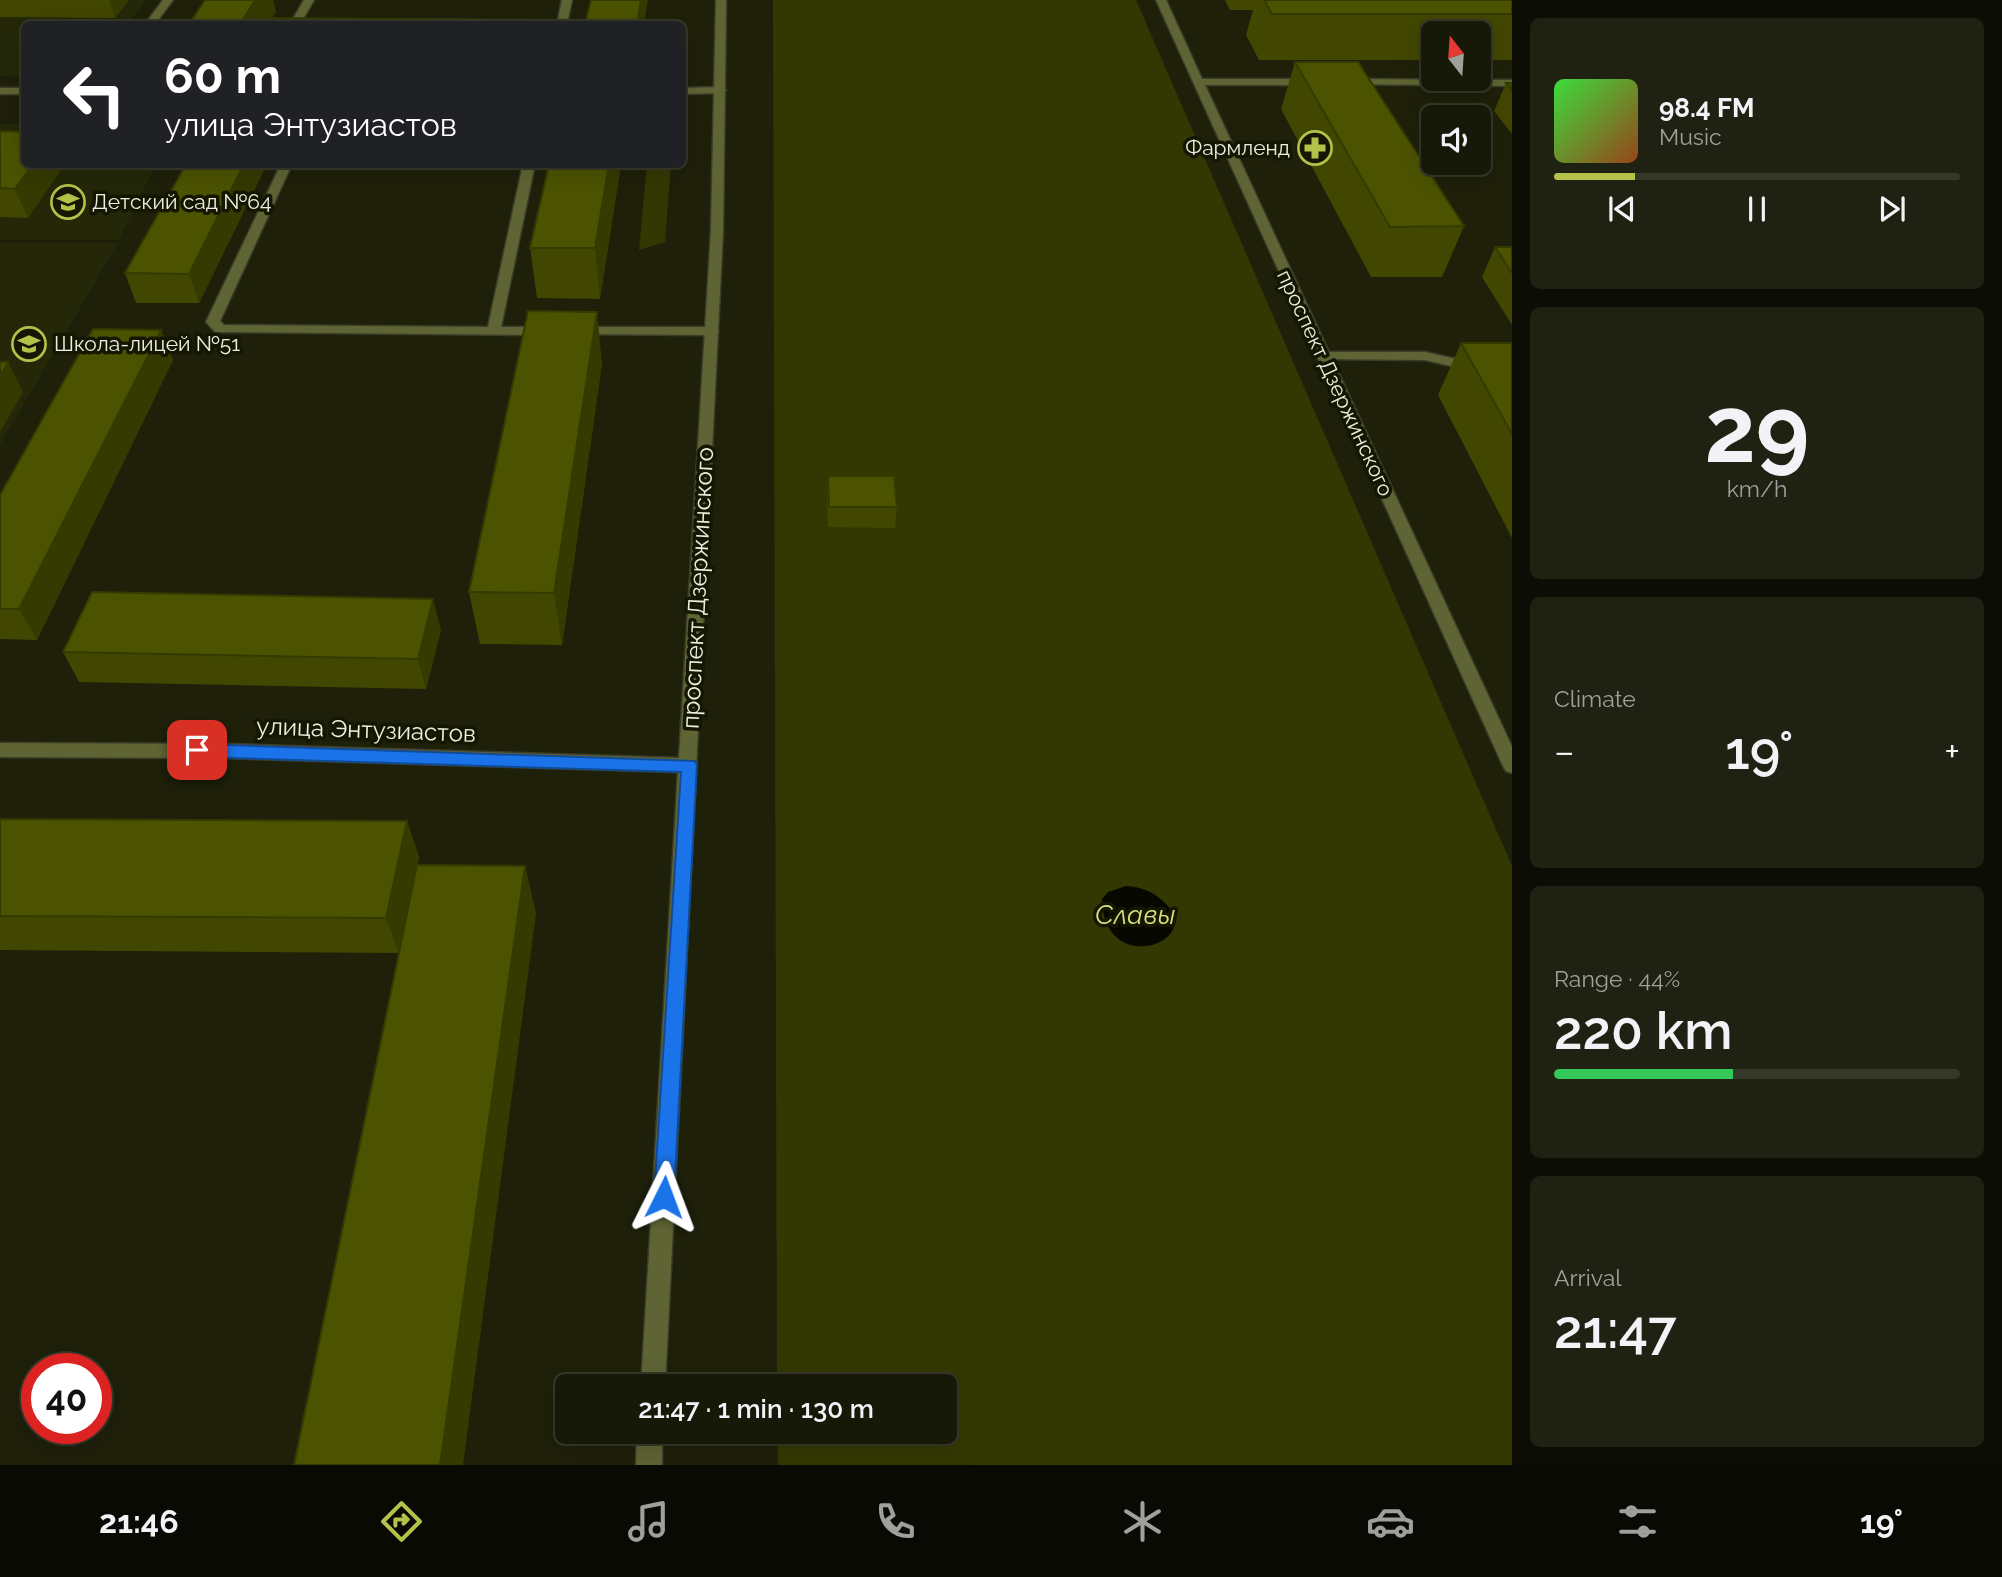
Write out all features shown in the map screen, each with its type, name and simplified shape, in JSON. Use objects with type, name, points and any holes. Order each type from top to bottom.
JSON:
[{"type":"street","points":[[152,21],[168,0]]},
{"type":"street","points":[[297,21],[309,0]]},
{"type":"street","points":[[563,21],[567,0]]},
{"type":"street","name":"проспект Дзержинского","points":[[654,1374],[712,331],[721,90],[721,0]]},
{"type":"street","name":"проспект Дзержинского","points":[[1161,0],[1512,766]]},
{"type":"street","points":[[1198,82],[1321,82]]},
{"type":"street","points":[[1334,82],[1512,83]]},
{"type":"street","points":[[686,91],[721,90]]},
{"type":"street","points":[[0,91],[21,91]]},
{"type":"street","points":[[285,168],[213,322],[219,329],[712,331]]},
{"type":"street","points":[[494,330],[528,168]]},
{"type":"street","points":[[1323,356],[1425,356],[1486,370],[1512,380]]},
{"type":"street","name":"улица Энтузиастов","points":[[0,750],[225,751],[689,765]]},
{"type":"street","points":[[649,1465],[650,1444]]},
{"type":"shaded area","points":[[0,0],[146,0],[131,21],[21,21],[21,77],[0,76]]},
{"type":"shaded area","points":[[773,0],[1136,0],[1512,866],[1512,1465],[778,1465],[777,1444],[957,1444],[957,1374],[777,1374]]},
{"type":"shaded area","name":"Детский сад №64","points":[[0,124],[21,124],[21,168],[154,168],[119,240],[0,240]]},
{"type":"shaded area","points":[[647,168],[671,168],[665,242],[639,250]]},
{"type":"shaded area","name":"Школа-лицей №51","points":[[0,243],[118,243],[0,445]]},
{"type":"water","name":"Славы","points":[[1126,886],[1147,891],[1165,903],[1174,918],[1173,930],[1163,940],[1149,946],[1133,946],[1118,939],[1107,923],[1102,899],[1108,892]]},
{"type":"building","points":[[205,0],[255,0],[244,18],[586,20],[591,0],[641,0],[638,21],[191,21]]},
{"type":"building","points":[[1264,0],[1512,0],[1512,14],[1272,14]]},
{"type":"building","points":[[1295,62],[1358,62],[1421,159],[1421,175],[1431,175],[1464,226],[1390,227]]},
{"type":"building","points":[[0,131],[21,132],[21,168],[30,168],[15,189],[0,188]]},
{"type":"building","points":[[184,168],[242,168],[189,274],[125,273]]},
{"type":"building","points":[[548,168],[608,168],[595,248],[530,248]]},
{"type":"building","points":[[1495,247],[1512,247],[1512,273]]},
{"type":"building","points":[[528,311],[597,312],[554,593],[469,592]]},
{"type":"building","points":[[93,329],[161,330],[19,609],[0,609],[0,495]]},
{"type":"building","points":[[1461,343],[1512,343],[1512,434]]},
{"type":"building","points":[[0,362],[8,362],[0,376]]},
{"type":"building","points":[[828,476],[894,476],[897,507],[829,507]]},
{"type":"building","points":[[92,592],[433,599],[418,659],[63,652]]},
{"type":"building","points":[[0,819],[407,821],[386,918],[0,916]]},
{"type":"building","points":[[417,865],[525,866],[440,1465],[294,1465]]},
{"type":"place","name":"Фармленд","points":[[1315,148]]},
{"type":"place","name":"Детский сад №64","points":[[68,202]]},
{"type":"place","name":"Школа-лицей №51","points":[[29,344]]},
{"type":"route","points":[[197,750],[689,765],[664,1197]]}]
